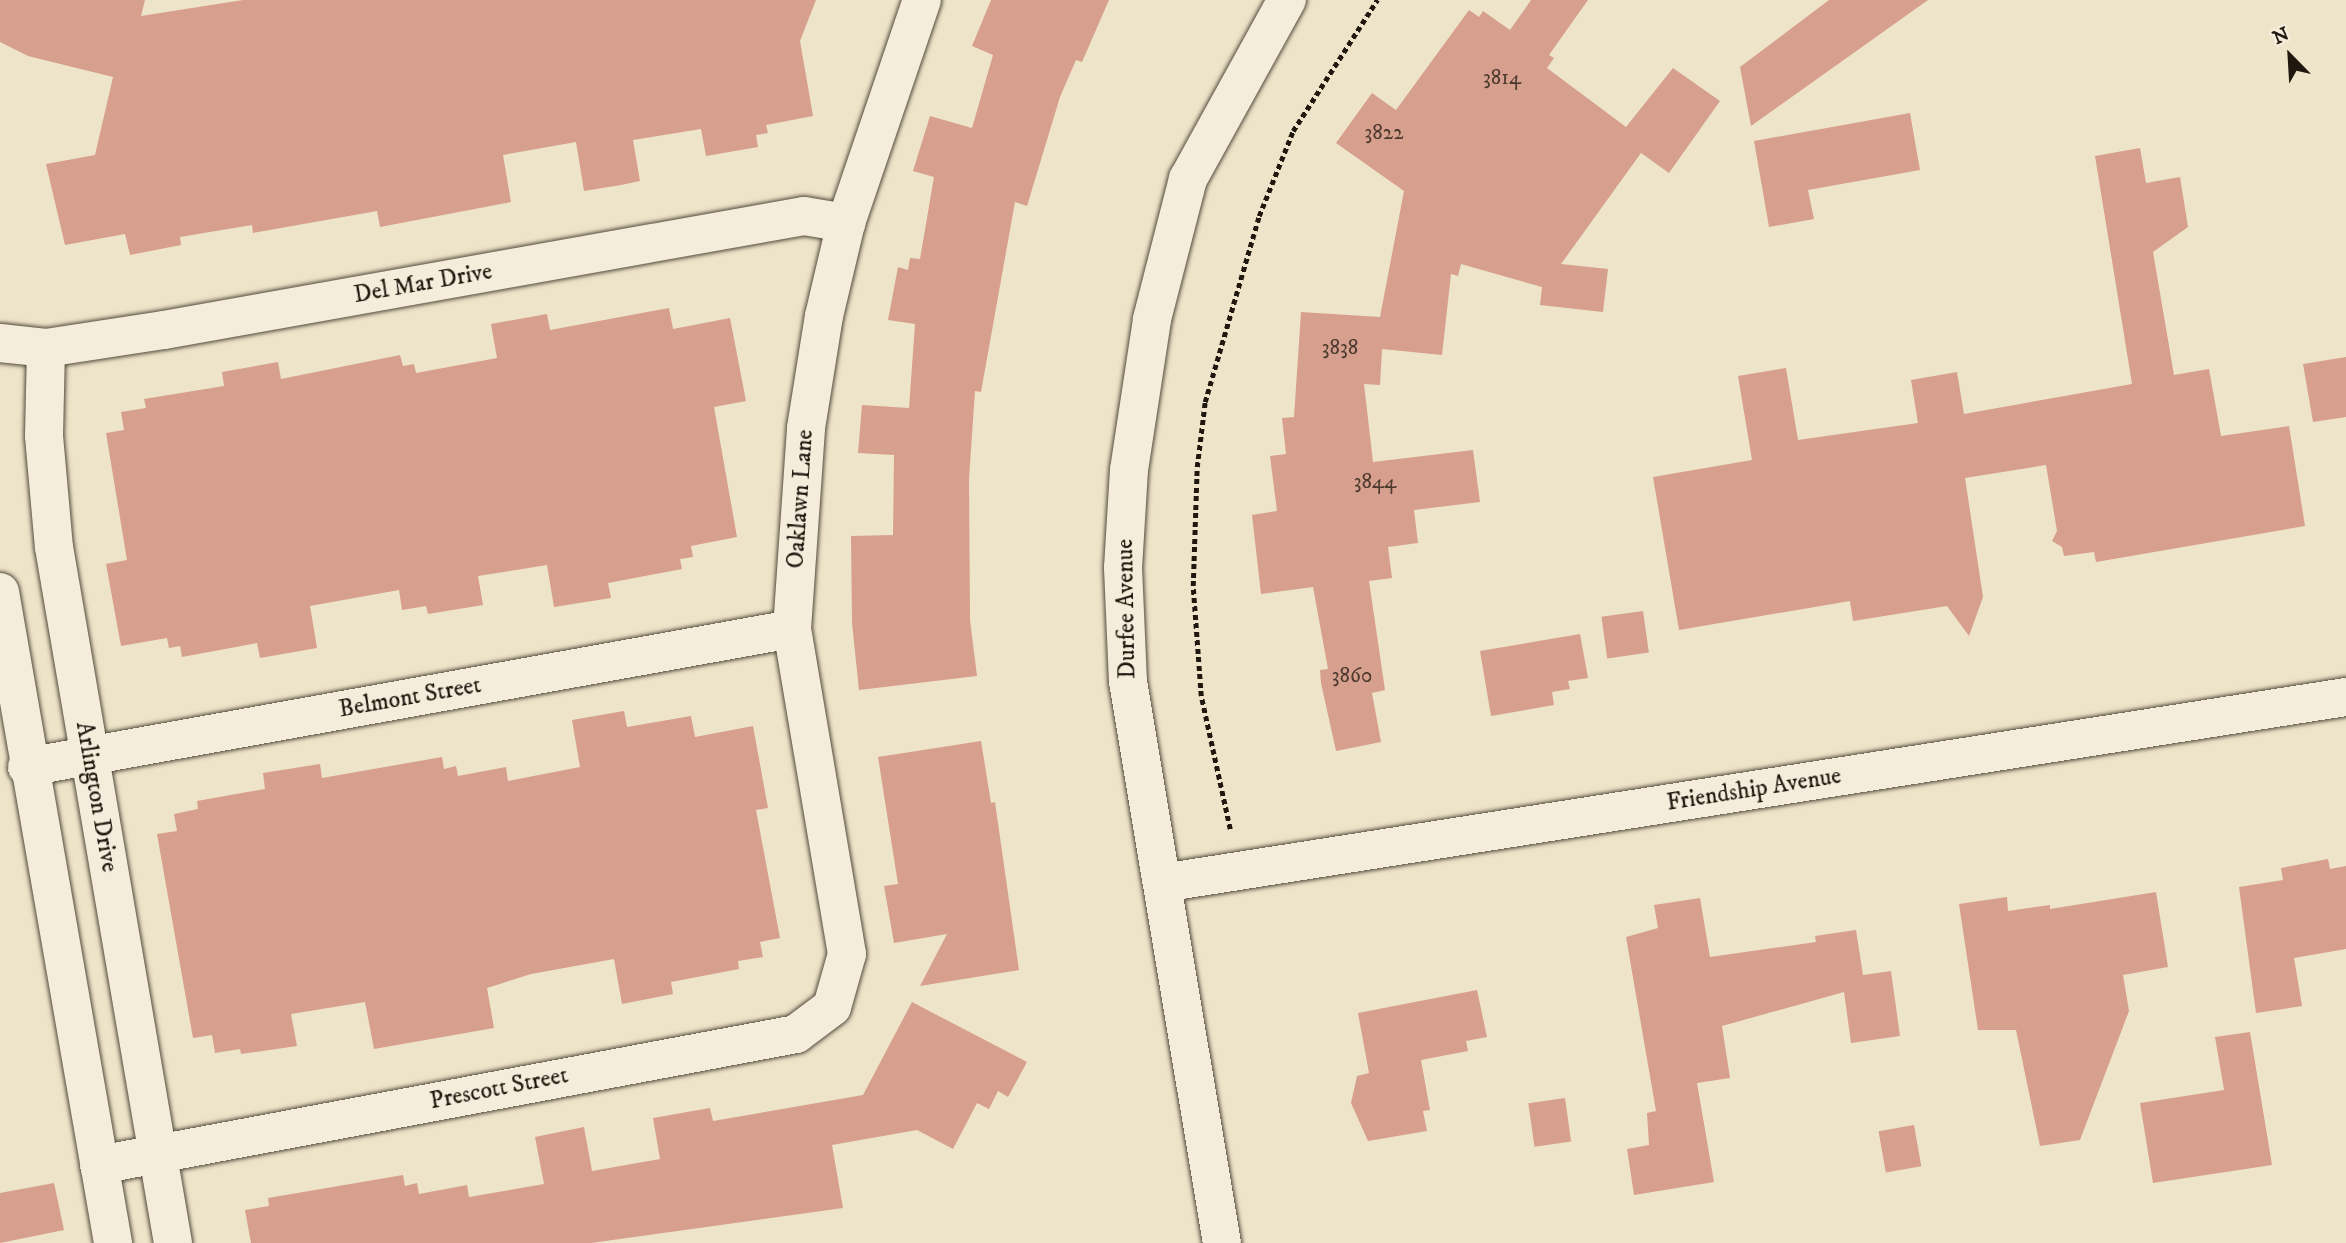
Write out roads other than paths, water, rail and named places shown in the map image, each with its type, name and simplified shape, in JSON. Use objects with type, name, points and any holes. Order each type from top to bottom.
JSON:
[{"type":"street","name":"Oaklawn Lane","points":[[832,1007],[846,954],[792,629],[806,428],[824,316],[846,223],[922,0]]},
{"type":"street","name":"Durfee Avenue","points":[[1222,1243],[1128,682],[1123,568],[1129,470],[1152,318],[1188,179],[1287,0]]},
{"type":"street","name":"Del Mar Drive","points":[[0,343],[46,348],[803,216],[846,223]]},
{"type":"street","name":"Arlington Drive","points":[[46,348],[44,436],[54,547],[173,1243]]},
{"type":"street","points":[[0,592],[27,768],[113,1243]]},
{"type":"street","name":"Belmont Street","points":[[27,768],[792,629]]},
{"type":"street","name":"Friendship Avenue","points":[[1162,883],[2346,697]]},
{"type":"street","name":"Prescott Street","points":[[99,1165],[796,1034],[832,1007]]}]
